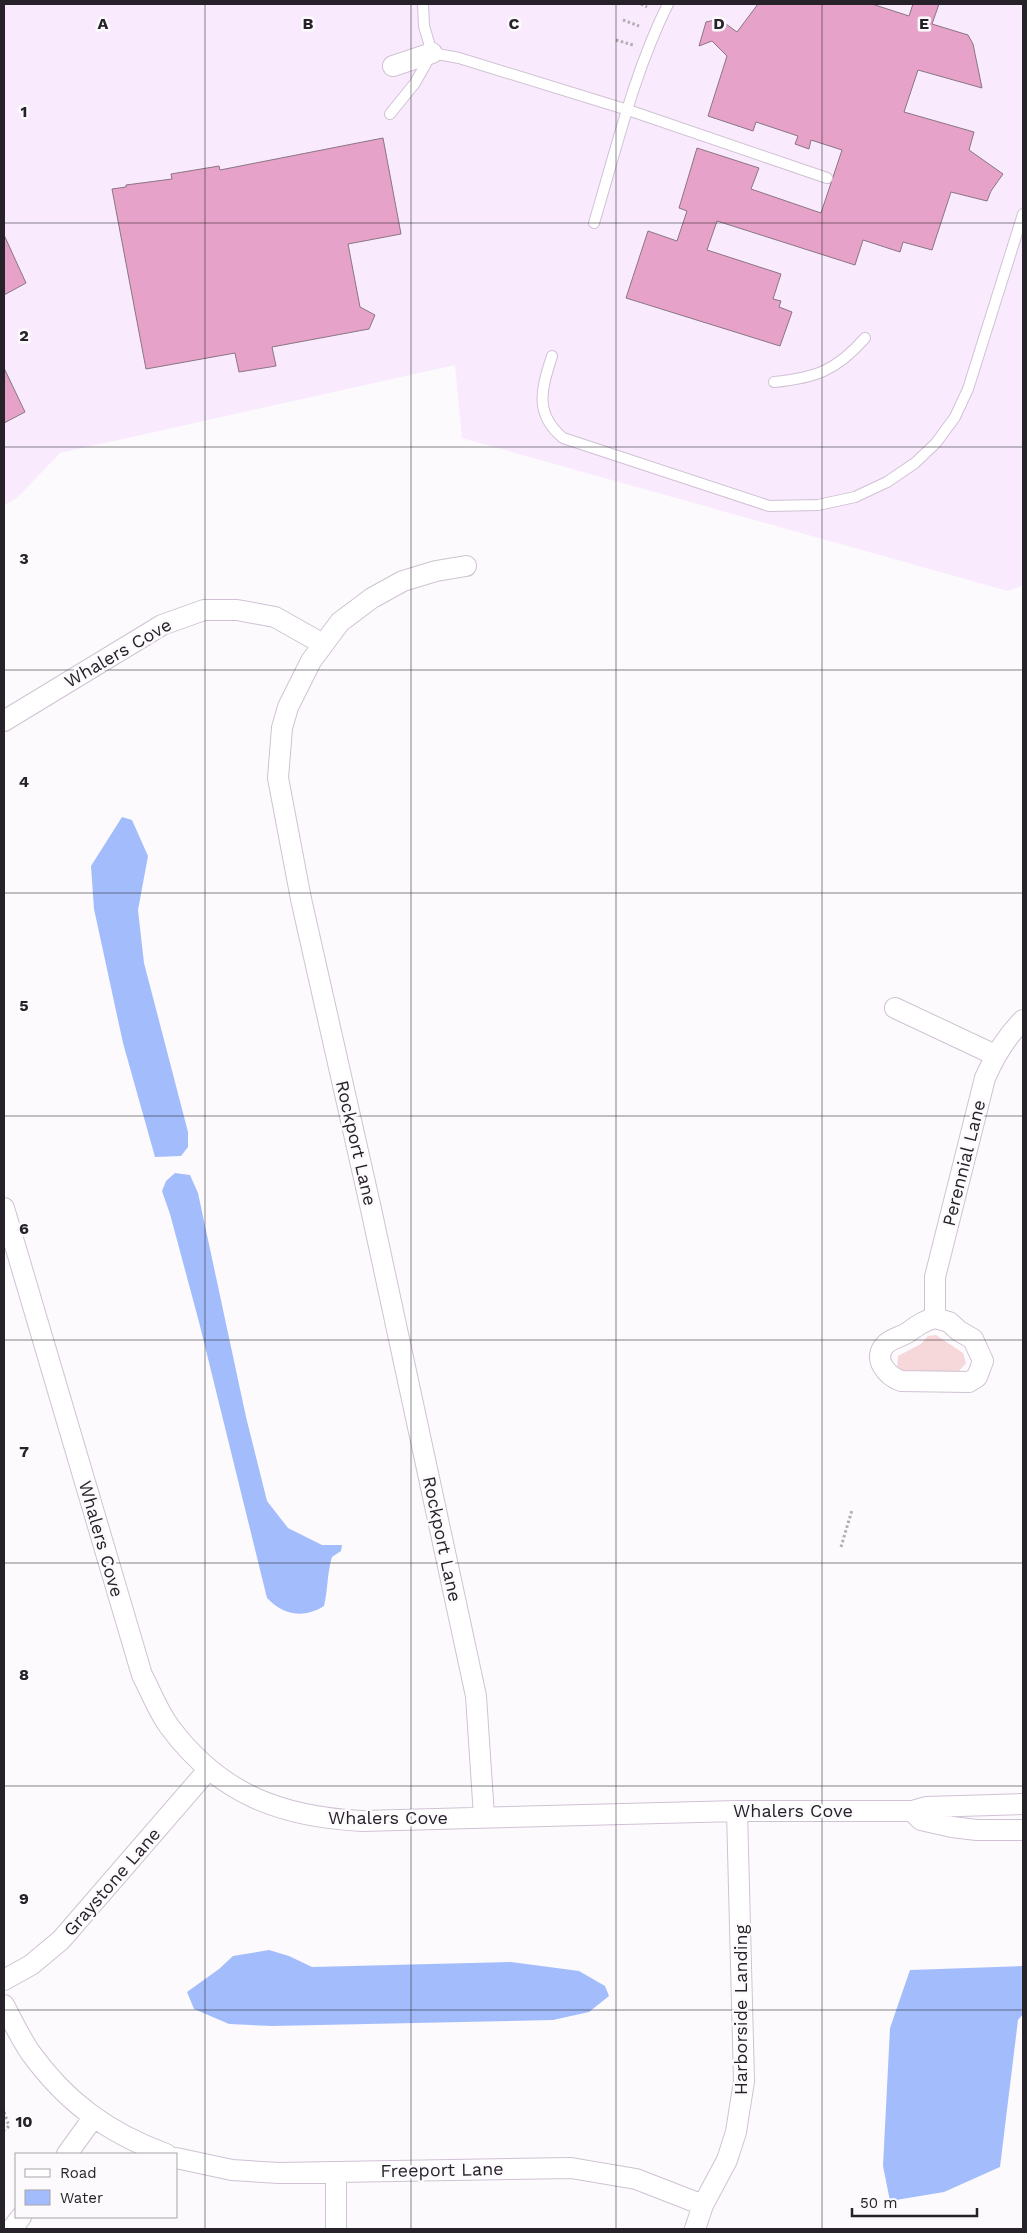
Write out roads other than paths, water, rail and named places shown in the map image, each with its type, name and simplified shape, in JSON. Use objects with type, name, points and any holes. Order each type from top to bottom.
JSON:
[{"type":"street","points":[[393,66],[432,53]]},
{"type":"street","name":"Rockport Lane","points":[[466,566],[422,575],[385,590],[340,622],[322,644],[295,690],[282,728],[278,778],[301,899],[373,1219],[476,1696],[484,1816]]},
{"type":"street","name":"Whalers Cove","points":[[4,721],[162,625],[204,610],[237,610],[275,618],[322,644]]},
{"type":"street","points":[[895,1008],[995,1055]]},
{"type":"street","name":"Perennial Lane","points":[[935,1318],[935,1277],[985,1078],[995,1055],[1009,1034],[1023,1020]]},
{"type":"street","name":"Whalers Cove","points":[[4,1208],[142,1675],[169,1726],[208,1770],[260,1801],[306,1816],[362,1821],[484,1816],[737,1811],[912,1812],[926,1807],[1023,1804]]},
{"type":"street","points":[[935,1318],[949,1322],[959,1331],[973,1339],[983,1361],[977,1377],[968,1382],[901,1381],[892,1376],[883,1366],[880,1358],[885,1344],[921,1322],[935,1318]]},
{"type":"street","name":"Graystone Lane","points":[[4,1980],[31,1965],[61,1940],[208,1770]]},
{"type":"street","name":"Harborside Landing","points":[[695,2229],[703,2205],[727,2160],[736,2132],[744,2082],[737,1811]]},
{"type":"street","name":"Whalers Cove","points":[[912,1812],[921,1820],[952,1827],[977,1830],[1023,1830]]},
{"type":"street","points":[[4,2005],[29,2050],[64,2093],[93,2118],[140,2144],[163,2153]]},
{"type":"street","points":[[68,2153],[93,2118]]},
{"type":"street","name":"Freeport Lane","points":[[178,2158],[232,2170],[279,2173],[571,2168],[636,2179],[703,2205]]},
{"type":"street","points":[[336,2172],[336,2229]]},
{"type":"street","points":[[12,2229],[20,2218]]},
{"type":"lane","points":[[390,114],[415,83],[432,53],[424,26],[423,4]]},
{"type":"lane","points":[[594,223],[628,110],[656,31],[668,4]]},
{"type":"lane","points":[[432,53],[459,58],[628,110],[827,178]]},
{"type":"lane","points":[[552,356],[542,388],[544,413],[552,428],[563,438],[769,506],[818,505],[855,497],[887,482],[915,464],[936,443],[955,417],[968,389],[1023,214]]},
{"type":"lane","points":[[774,382],[803,379],[827,371],[849,357],[865,338]]},
{"type":"water","points":[[122,817],[132,820],[148,856],[138,910],[144,963],[188,1132],[188,1147],[181,1156],[155,1157],[123,1043],[94,909],[91,866]]},
{"type":"water","points":[[175,1173],[190,1175],[198,1193],[246,1417],[267,1501],[288,1528],[322,1545],[342,1545],[341,1551],[332,1557],[324,1606],[309,1613],[301,1614],[287,1611],[273,1604],[267,1598],[199,1322],[162,1191],[166,1181]]},
{"type":"water","points":[[269,1950],[289,1956],[312,1967],[511,1962],[579,1971],[605,1986],[609,1996],[589,2012],[553,2020],[272,2026],[229,2024],[194,2009],[187,1992],[219,1969],[233,1956]]},
{"type":"water","points":[[1023,1966],[1023,2014],[1018,2020],[1000,2167],[944,2192],[890,2201],[883,2166],[890,2028],[910,1970]]}]
